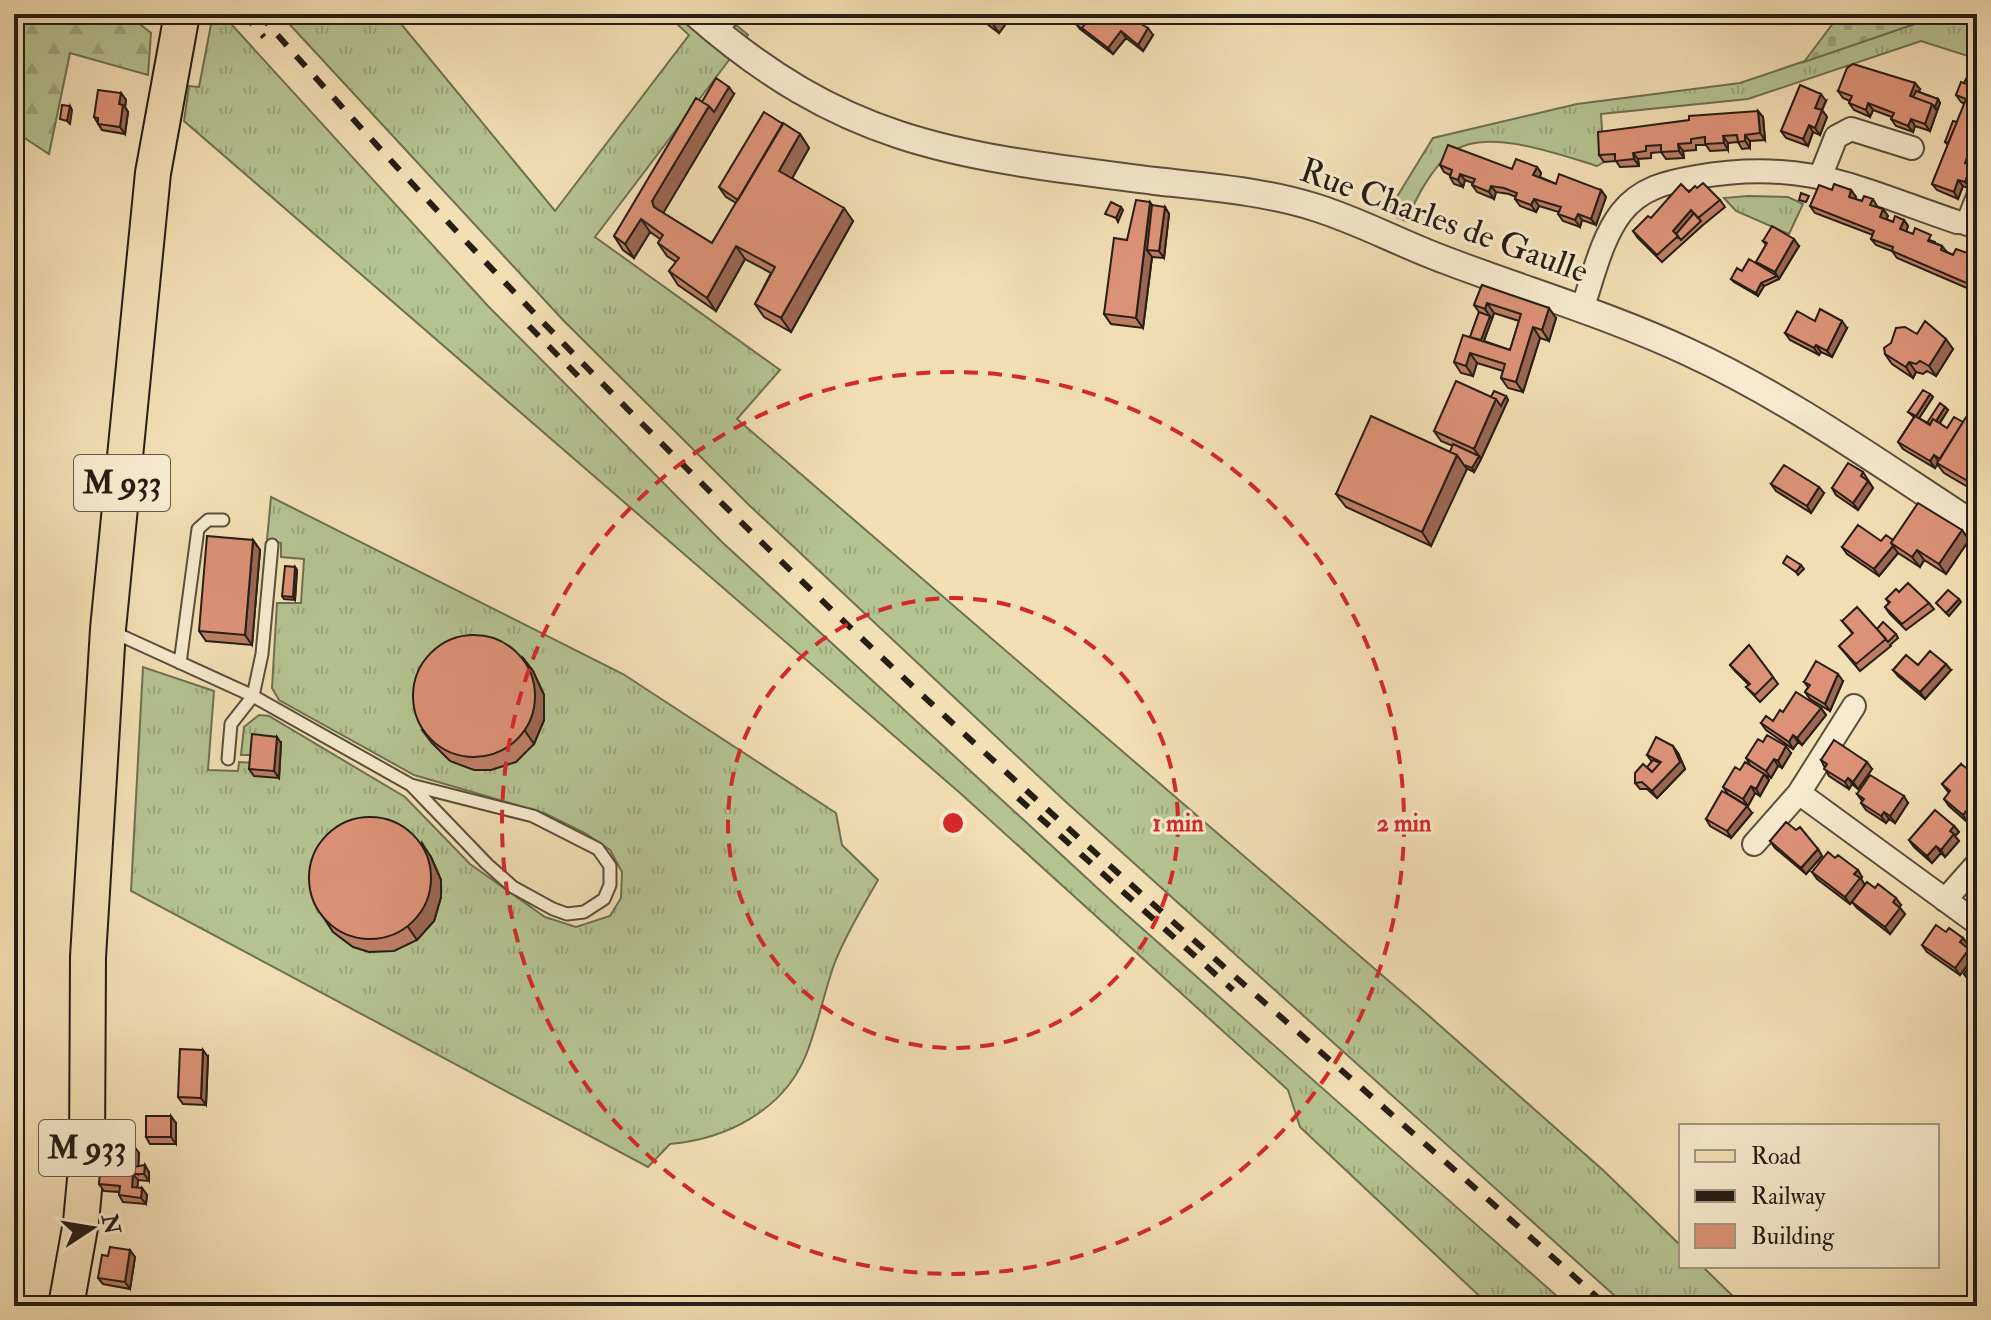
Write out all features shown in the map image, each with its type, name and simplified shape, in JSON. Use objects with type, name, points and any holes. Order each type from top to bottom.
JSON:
[{"type":"main road","name":"M 933","points":[[50,1306],[72,1184],[108,629],[155,158],[182,15]]},
{"type":"main road","name":"M 933","points":[[66,1306],[77,1251],[87,1158],[88,957]]},
{"type":"street","name":"Rue Charles de Gaulle","points":[[696,14],[719,35],[800,93],[854,120],[903,138],[1001,161],[1295,202],[1672,345],[1740,378],[1977,527]]},
{"type":"street","points":[[1821,175],[1836,137],[1851,129],[1912,148]]},
{"type":"street","points":[[1582,309],[1615,222],[1631,202],[1651,188],[1747,169],[1821,175],[1972,223],[1977,199]]},
{"type":"street","points":[[1754,844],[1799,793],[1854,706]]},
{"type":"street","points":[[1799,793],[1977,923]]},
{"type":"street","points":[[1945,900],[1977,864]]},
{"type":"lane","points":[[719,35],[736,14]]},
{"type":"lane","points":[[180,663],[198,529],[208,520],[223,520]]},
{"type":"lane","points":[[228,759],[231,724],[253,696],[262,654],[272,545]]},
{"type":"lane","points":[[108,629],[253,696],[411,785],[533,816],[598,849],[610,866],[610,885],[604,899],[584,912],[567,914],[513,887],[411,785]]},
{"type":"green space","points":[[127,14],[151,33],[148,75],[70,53],[49,154],[14,131],[14,16]]},
{"type":"green space","points":[[213,14],[222,14],[488,306],[722,542],[1118,907],[1568,1306],[1490,1306],[1300,1127],[1288,1090],[960,793],[184,121],[189,86],[199,87]]},
{"type":"green space","points":[[280,14],[393,14],[555,211],[689,35],[666,14],[723,14],[748,35],[595,237],[780,370],[737,419],[1419,1007],[1604,1171],[1679,1244],[1679,1268],[1704,1268],[1743,1306],[1626,1306],[1066,802],[750,506],[563,320]]},
{"type":"green space","points":[[1840,14],[1944,14],[1804,62]]},
{"type":"green space","points":[[1944,14],[1977,14],[1977,59],[1921,41],[1748,99],[1601,114],[1604,162],[1597,166],[1523,145],[1483,142],[1466,145],[1451,153],[1437,167],[1406,221],[1387,213],[1433,138],[1577,104],[1740,83]]},
{"type":"green space","points":[[1788,197],[1803,204],[1789,234],[1736,211],[1724,198]]},
{"type":"green space","points":[[271,497],[623,674],[836,813],[842,845],[878,880],[835,962],[806,1055],[796,1075],[768,1106],[750,1119],[712,1136],[670,1144],[648,1167],[131,891],[143,667],[214,691],[208,770],[238,771],[239,762],[255,763],[256,755],[241,755],[244,727],[259,715],[269,716],[405,797],[470,864],[545,917],[576,927],[610,916],[621,898],[622,872],[610,850],[585,833],[544,813],[414,775],[279,700],[272,688],[277,603],[301,603],[304,559],[281,557],[281,543],[267,540]]},
{"type":"building","points":[[981,14],[998,14],[992,23]]},
{"type":"building","points":[[1086,14],[1090,17],[1082,28],[1085,31],[1077,25]]},
{"type":"building","points":[[1093,14],[1101,14],[1111,22],[1117,14],[1123,14],[1148,28],[1138,45],[1121,31],[1108,48],[1082,28]]},
{"type":"building","points":[[1853,64],[1915,83],[1910,96],[1932,104],[1925,124],[1911,119],[1908,126],[1891,119],[1894,113],[1868,103],[1866,110],[1849,103],[1852,96],[1838,91],[1847,68]]},
{"type":"building","points":[[1977,65],[1977,139],[1965,163],[1971,165],[1965,182],[1958,180],[1954,192],[1932,184],[1966,99],[1956,95],[1961,82],[1969,85]]},
{"type":"building","points":[[716,78],[729,87],[714,112],[702,102]]},
{"type":"building","points":[[1800,85],[1821,94],[1815,108],[1822,110],[1815,128],[1809,125],[1803,139],[1781,131]]},
{"type":"building","points":[[98,90],[121,93],[120,127],[98,124],[98,118],[94,117]]},
{"type":"building","points":[[1916,91],[1938,99],[1935,107],[1913,97]]},
{"type":"building","points":[[696,98],[709,106],[652,201],[654,207],[712,243],[783,123],[800,134],[779,171],[844,208],[781,318],[755,304],[775,267],[736,246],[707,298],[669,271],[679,258],[658,243],[663,235],[641,219],[625,244],[614,236]]},
{"type":"building","points":[[62,105],[70,106],[67,121],[60,119]]},
{"type":"building","points":[[1758,111],[1760,133],[1745,135],[1745,141],[1738,142],[1737,135],[1723,136],[1724,143],[1705,144],[1705,137],[1678,144],[1679,151],[1661,152],[1661,145],[1646,146],[1646,151],[1633,153],[1634,159],[1615,161],[1615,154],[1599,155],[1598,132],[1689,120],[1689,116]]},
{"type":"building","points":[[764,112],[783,124],[738,200],[719,187]]},
{"type":"building","points":[[1953,121],[1957,122],[1948,143],[1945,142]]},
{"type":"building","points":[[1448,145],[1512,169],[1516,159],[1537,167],[1533,175],[1556,184],[1559,174],[1601,190],[1591,219],[1578,214],[1575,220],[1558,214],[1561,207],[1534,199],[1531,205],[1515,199],[1517,193],[1504,188],[1491,186],[1489,192],[1472,185],[1475,179],[1460,174],[1458,180],[1450,177],[1452,170],[1440,165]]},
{"type":"building","points":[[1703,183],[1720,200],[1698,218],[1691,210],[1673,231],[1678,236],[1657,255],[1633,231],[1648,216],[1651,218],[1681,184],[1689,192]]},
{"type":"building","points":[[1834,184],[1851,190],[1849,197],[1862,201],[1864,196],[1873,199],[1870,205],[1883,209],[1880,217],[1893,222],[1895,216],[1904,220],[1900,229],[1913,234],[1915,228],[1931,235],[1928,241],[1942,246],[1941,250],[1953,255],[1956,249],[1973,255],[1970,261],[1977,264],[1977,295],[1973,294],[1976,287],[1871,239],[1874,231],[1810,206],[1819,185],[1832,190]]},
{"type":"building","points":[[1801,193],[1809,196],[1806,202],[1799,200]]},
{"type":"building","points":[[1136,200],[1150,202],[1136,318],[1104,314],[1114,238],[1127,240]]},
{"type":"building","points":[[1111,202],[1121,207],[1116,218],[1105,214]]},
{"type":"building","points":[[1152,205],[1165,207],[1159,251],[1147,250]]},
{"type":"building","points":[[1694,213],[1701,221],[1681,240],[1676,234]]},
{"type":"building","points":[[1772,226],[1794,239],[1775,272],[1756,262]]},
{"type":"building","points":[[1749,259],[1777,276],[1761,283],[1756,293],[1731,279],[1737,268],[1742,271]]},
{"type":"building","points":[[1482,285],[1549,308],[1542,330],[1533,327],[1516,382],[1501,378],[1505,364],[1470,353],[1466,366],[1454,362],[1463,335],[1510,350],[1521,314],[1487,303],[1485,309],[1474,305]]},
{"type":"building","points":[[1820,309],[1842,321],[1827,351],[1785,333],[1797,311],[1815,321]]},
{"type":"building","points":[[1479,312],[1490,316],[1481,340],[1470,337]]},
{"type":"building","points":[[1925,321],[1946,339],[1929,366],[1920,361],[1916,364],[1909,362],[1906,367],[1885,354],[1884,348],[1891,343],[1896,328],[1905,327],[1917,334]]},
{"type":"building","points":[[1456,381],[1496,399],[1474,449],[1434,431]]},
{"type":"building","points":[[1923,390],[1930,394],[1916,416],[1908,412]]},
{"type":"building","points":[[1494,391],[1506,396],[1501,406],[1491,397]]},
{"type":"building","points":[[1977,400],[1977,463],[1966,480],[1937,463]]},
{"type":"building","points":[[1940,403],[1945,407],[1936,421],[1933,419],[1930,424],[1927,423]]},
{"type":"building","points":[[1371,416],[1457,455],[1422,532],[1336,494]]},
{"type":"building","points":[[1915,416],[1930,425],[1933,419],[1947,428],[1954,417],[1963,422],[1940,459],[1934,455],[1930,461],[1898,442]]},
{"type":"building","points":[[1453,444],[1479,456],[1472,468],[1450,452]]},
{"type":"building","points":[[1848,463],[1863,472],[1861,476],[1868,481],[1853,503],[1832,488]]},
{"type":"building","points":[[1784,465],[1819,487],[1807,506],[1771,484]]},
{"type":"building","points":[[1918,503],[1962,530],[1939,564],[1917,550],[1912,557],[1891,543]]},
{"type":"building","points":[[1858,525],[1881,541],[1886,535],[1893,540],[1893,546],[1874,569],[1842,547]]},
{"type":"building","points":[[207,536],[253,540],[245,635],[199,631]]},
{"type":"building","points":[[1787,556],[1801,565],[1796,572],[1783,563]]},
{"type":"building","points":[[285,566],[295,567],[293,597],[282,596]]},
{"type":"building","points":[[1908,583],[1929,603],[1902,624],[1885,607],[1890,602],[1886,599]]},
{"type":"building","points":[[1948,590],[1959,599],[1946,613],[1936,603]]},
{"type":"building","points":[[1857,607],[1886,639],[1856,664],[1839,646],[1853,633],[1842,621]]},
{"type":"building","points":[[1883,622],[1896,634],[1888,642],[1877,629]]},
{"type":"building","points":[[474,635],[497,639],[517,653],[531,673],[535,696],[531,719],[517,739],[497,753],[474,757],[451,753],[431,739],[417,719],[413,696],[417,673],[431,653],[451,639]]},
{"type":"building","points":[[1749,645],[1773,677],[1755,695],[1746,687],[1750,684],[1730,665]]},
{"type":"building","points":[[1930,651],[1946,664],[1920,692],[1893,670],[1906,655],[1918,665]]},
{"type":"building","points":[[1816,661],[1838,674],[1825,704],[1805,692],[1810,685],[1804,682]]},
{"type":"building","points":[[1977,678],[1977,694],[1969,688]]},
{"type":"building","points":[[1796,692],[1821,708],[1797,738],[1793,735],[1789,742],[1761,723],[1766,716],[1773,721]]},
{"type":"building","points":[[252,734],[277,737],[274,771],[249,769]]},
{"type":"building","points":[[1767,735],[1786,746],[1778,761],[1774,759],[1766,771],[1746,758],[1758,739],[1763,742]]},
{"type":"building","points":[[1656,737],[1673,746],[1680,762],[1652,791],[1642,782],[1635,783],[1635,773],[1643,764],[1652,772],[1661,762],[1647,755]]},
{"type":"building","points":[[1834,740],[1867,762],[1853,782],[1848,778],[1845,782],[1824,769],[1827,764],[1821,760]]},
{"type":"building","points":[[1653,760],[1660,763],[1652,772],[1647,767]]},
{"type":"building","points":[[1745,762],[1764,774],[1756,789],[1751,786],[1743,799],[1723,787],[1735,767],[1740,770]]},
{"type":"building","points":[[1961,764],[1977,776],[1977,805],[1972,812],[1967,810],[1963,815],[1944,799],[1950,791],[1942,784]]},
{"type":"building","points":[[1870,775],[1904,796],[1890,816],[1884,812],[1881,816],[1861,803],[1864,799],[1857,794]]},
{"type":"building","points":[[1722,791],[1747,806],[1727,831],[1706,819]]},
{"type":"building","points":[[1935,810],[1954,826],[1950,831],[1954,834],[1941,850],[1936,846],[1927,856],[1909,840]]},
{"type":"building","points":[[370,817],[393,821],[413,835],[427,855],[431,878],[427,901],[413,921],[393,935],[370,939],[347,935],[327,921],[313,901],[309,878],[313,855],[327,835],[347,821]]},
{"type":"building","points":[[1786,822],[1796,830],[1800,827],[1818,849],[1801,868],[1770,841]]},
{"type":"building","points":[[1828,852],[1835,858],[1838,855],[1858,870],[1854,874],[1860,878],[1845,897],[1812,872]]},
{"type":"building","points":[[1867,882],[1875,888],[1878,884],[1896,898],[1893,902],[1900,908],[1885,927],[1852,902]]},
{"type":"building","points":[[1936,925],[1946,932],[1949,928],[1963,938],[1960,942],[1969,949],[1955,968],[1922,945]]},
{"type":"building","points":[[1977,956],[1977,984],[1964,974]]},
{"type":"building","points":[[180,1049],[203,1050],[201,1098],[178,1097]]},
{"type":"building","points":[[146,1116],[171,1116],[171,1137],[146,1137]]},
{"type":"building","points":[[120,1145],[134,1146],[133,1167],[145,1165],[144,1174],[133,1174],[132,1187],[142,1188],[141,1198],[119,1195],[120,1186],[99,1184],[101,1156],[119,1157]]},
{"type":"building","points":[[110,1247],[130,1250],[125,1282],[98,1278],[102,1255],[108,1256]]},
{"type":"railway","points":[[243,14],[264,37]]},
{"type":"railway","points":[[259,14],[418,190],[581,362],[834,612],[1090,848],[1607,1306]]},
{"type":"railway","points":[[529,326],[579,377]]},
{"type":"railway","points":[[1018,798],[1233,990]]}]
